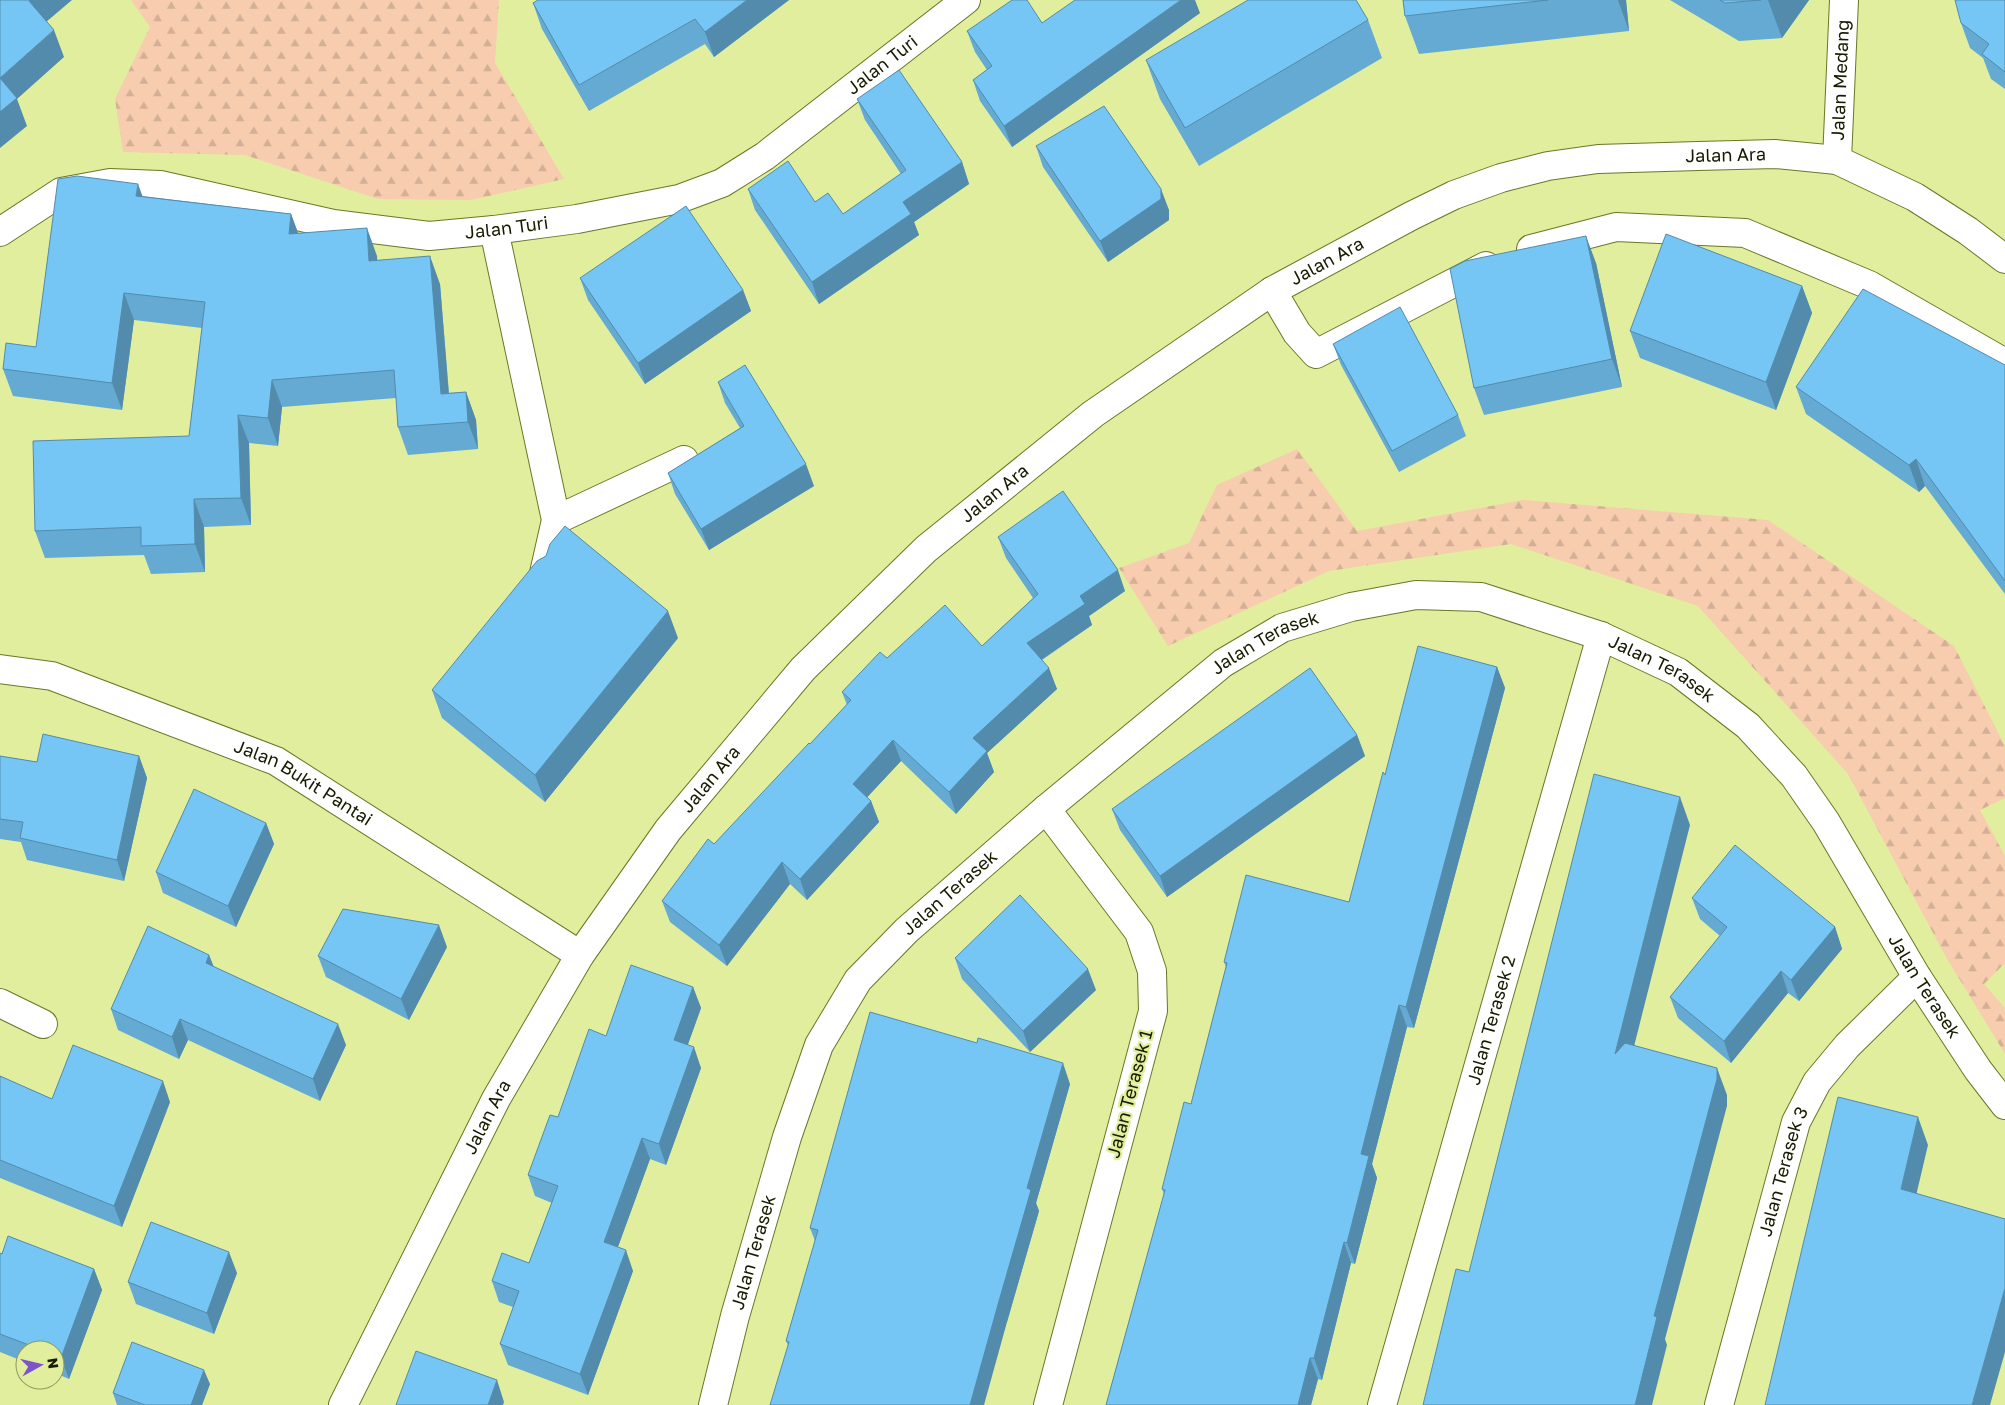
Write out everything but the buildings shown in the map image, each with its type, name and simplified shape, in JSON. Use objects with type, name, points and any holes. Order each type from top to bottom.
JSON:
[{"type":"street","name":"Jalan Turi","points":[[0,232],[61,192],[110,183],[160,185],[333,224],[429,236],[577,219],[679,199],[722,183],[765,156],[966,0]]},
{"type":"street","name":"Jalan Medang","points":[[1837,160],[1844,0]]},
{"type":"street","name":"Jalan Ara","points":[[343,1405],[496,1099],[580,955],[668,830],[803,668],[926,549],[1093,414],[1272,291],[1454,195],[1501,178],[1548,166],[1598,159],[1776,154],[1837,160],[1915,197],[1968,231],[2005,258]]},
{"type":"street","points":[[1272,291],[1297,333],[1316,354],[1505,256],[1616,228],[1745,233],[1869,285],[2005,363]]},
{"type":"street","points":[[494,230],[556,520],[544,573]]},
{"type":"street","points":[[556,520],[684,460]]},
{"type":"street","name":"Jalan Terasek","points":[[713,1405],[735,1316],[787,1137],[819,1045],[858,980],[907,930],[1046,809],[1223,663],[1282,628],[1351,607],[1416,595],[1481,597],[1601,636],[1678,672],[1748,726],[1794,776],[1826,822],[1918,977],[1978,1070],[2005,1105]]},
{"type":"street","name":"Jalan Terasek 2","points":[[1382,1405],[1601,636]]},
{"type":"street","name":"Jalan Bukit Pantai","points":[[0,668],[52,676],[276,761],[580,955]]},
{"type":"street","name":"Jalan Terasek 1","points":[[1046,809],[1139,932],[1152,971],[1153,1011],[1048,1405]]},
{"type":"street","name":"Jalan Terasek 3","points":[[1719,1405],[1796,1122],[1817,1082],[1847,1046],[1918,977]]},
{"type":"street","points":[[0,1003],[43,1024]]},
{"type":"green space","points":[[131,0],[499,0],[495,63],[564,179],[471,200],[378,199],[245,155],[123,152],[115,99],[150,27]]},
{"type":"green space","points":[[1297,449],[1357,531],[1523,500],[1768,520],[1954,646],[2005,746],[2005,798],[1980,810],[2005,856],[2005,963],[1984,984],[2005,1008],[2005,1054],[1946,957],[1848,774],[1698,606],[1511,544],[1329,571],[1168,646],[1119,568],[1189,543],[1217,485]]}]
